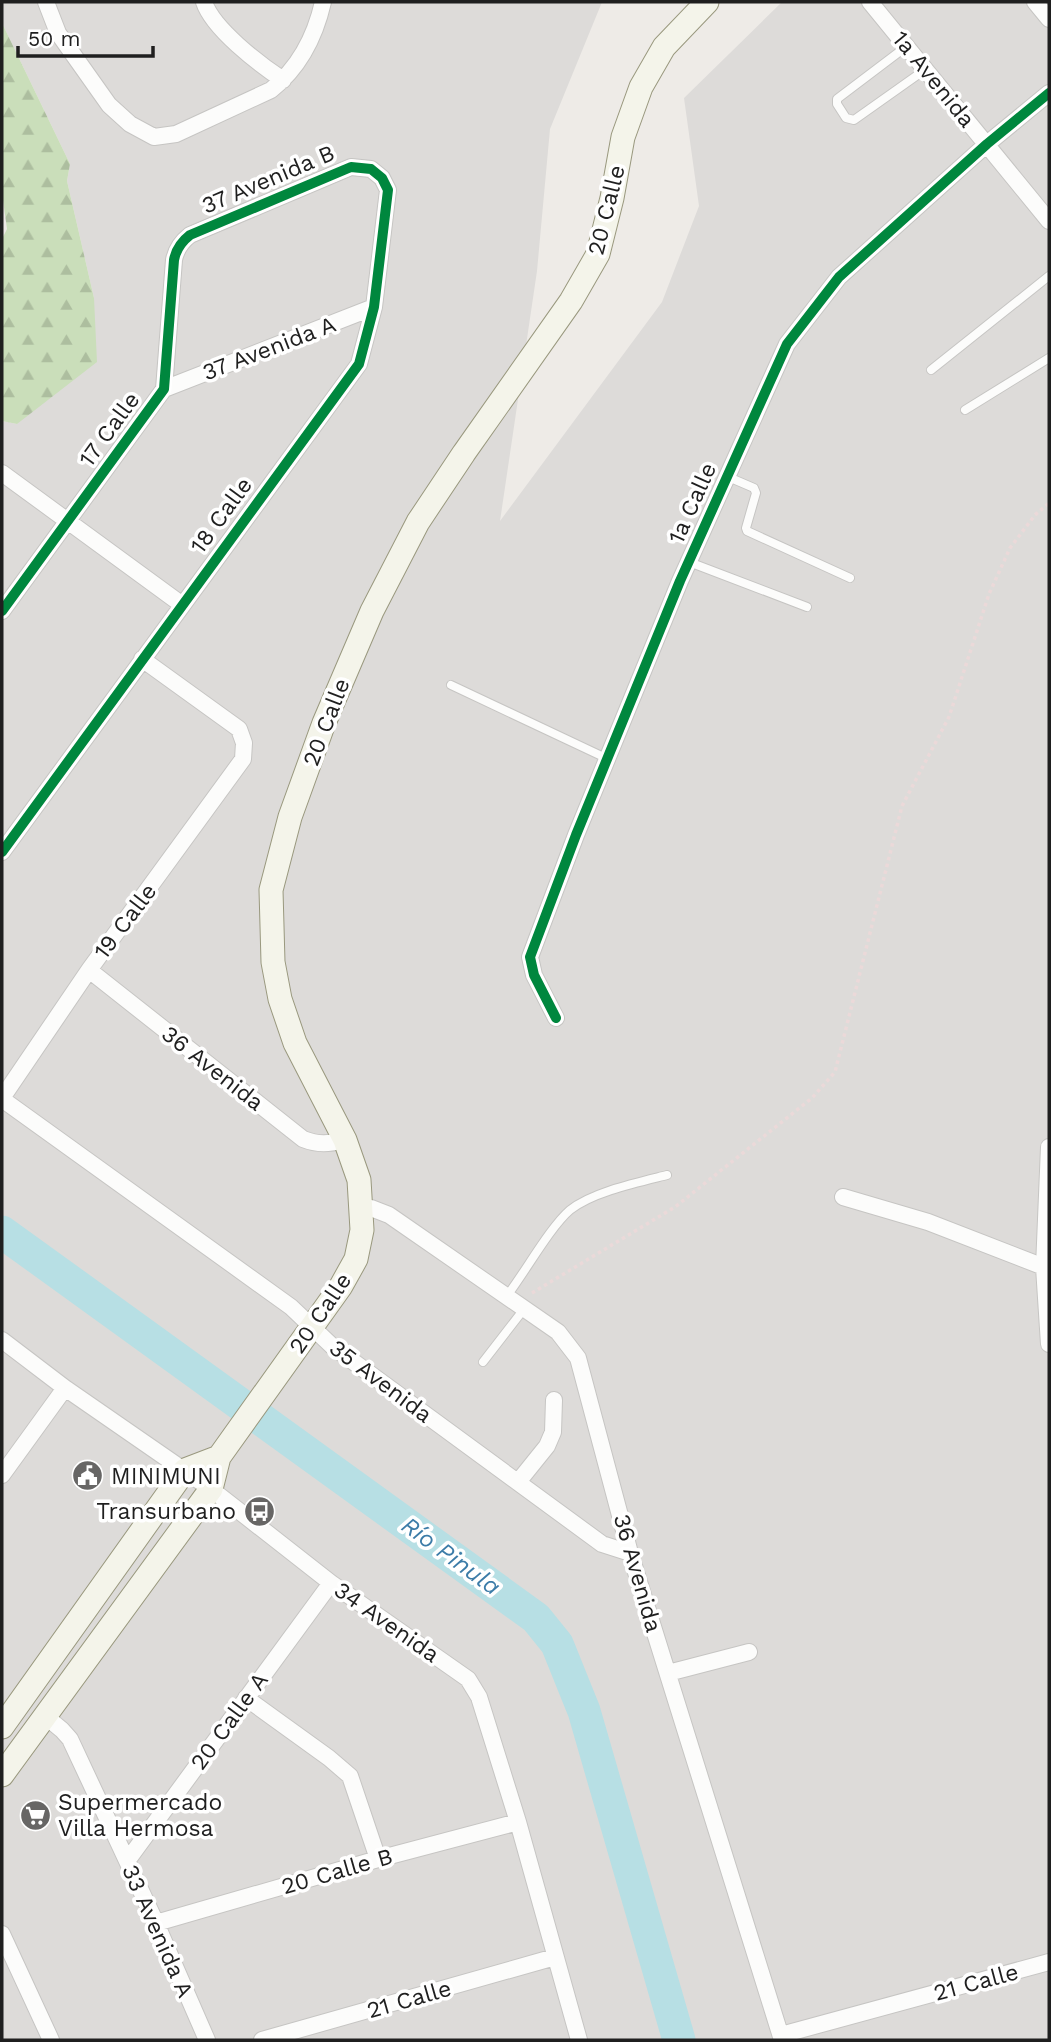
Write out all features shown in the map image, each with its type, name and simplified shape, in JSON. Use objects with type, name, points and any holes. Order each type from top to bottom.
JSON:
[{"type":"main road","name":"20 Calle","points":[[2,1775],[211,1489],[219,1457],[231,1437],[341,1286],[356,1259],[362,1230],[359,1181],[345,1140],[295,1043],[273,962],[271,890],[290,817],[324,723],[372,611],[418,522],[571,301],[598,254],[623,136],[640,87],[664,47],[701,9],[722,2]]},
{"type":"main road","points":[[2,1727],[185,1470],[219,1457]]},
{"type":"street","points":[[46,2],[58,33],[109,105],[130,124],[154,138],[176,134],[213,119],[271,90],[283,80],[305,52],[318,24],[323,2]]},
{"type":"street","points":[[204,2],[212,16],[252,59],[283,80]]},
{"type":"street","name":"1a Avenida","points":[[870,2],[1049,221]]},
{"type":"street","points":[[1035,2],[1049,19]]},
{"type":"street","name":"1a Calle","points":[[556,1018],[534,975],[530,957],[576,835],[689,562],[787,344],[839,277],[987,144],[1049,93]]},
{"type":"street","name":"37 Avenida B","points":[[179,246],[190,235],[351,167],[365,167],[377,173]]},
{"type":"street","name":"18 Calle","points":[[2,852],[359,364],[374,307],[387,190],[377,173]]},
{"type":"street","name":"17 Calle","points":[[2,611],[164,389],[174,260],[179,246]]},
{"type":"street","name":"37 Avenida A","points":[[164,389],[374,307]]},
{"type":"street","points":[[2,473],[181,604]]},
{"type":"street","name":"19 Calle","points":[[2,1098],[89,970],[240,766],[244,743],[239,729],[142,659]]},
{"type":"street","name":"36 Avenida","points":[[89,970],[303,1139],[315,1144],[345,1140]]},
{"type":"street","name":"35 Avenida","points":[[2,1098],[291,1307],[332,1346],[602,1544],[630,1553]]},
{"type":"street","points":[[1049,1147],[1044,1267],[1049,1344]]},
{"type":"street","points":[[843,1197],[928,1222],[1044,1267]]},
{"type":"street","name":"36 Avenida","points":[[362,1208],[371,1208],[389,1215],[558,1332],[578,1358],[630,1553],[781,2038]]},
{"type":"street","name":"34 Avenida","points":[[2,1340],[65,1388],[211,1489],[331,1583],[468,1679],[479,1697],[518,1822],[579,2040]]},
{"type":"street","points":[[2,1475],[65,1388]]},
{"type":"street","points":[[518,1482],[547,1446],[553,1432],[554,1400]]},
{"type":"street","name":"20 Calle A","points":[[127,1861],[331,1583]]},
{"type":"street","points":[[668,1673],[749,1652]]},
{"type":"street","points":[[246,1698],[350,1776],[378,1859]]},
{"type":"street","name":"33 Avenida A","points":[[45,1716],[70,1739],[207,2040]]},
{"type":"street","name":"20 Calle B","points":[[156,1923],[518,1822]]},
{"type":"street","points":[[2,1934],[51,2040]]},
{"type":"street","name":"21 Calle","points":[[262,2040],[555,1957]]},
{"type":"street","name":"21 Calle","points":[[781,2038],[1049,1962]]},
{"type":"lane","points":[[907,46],[837,99],[846,118],[854,120],[926,69]]},
{"type":"lane","points":[[931,370],[1049,276]]},
{"type":"lane","points":[[965,410],[1049,358]]},
{"type":"lane","points":[[726,476],[754,488],[756,493],[747,531],[850,578]]},
{"type":"lane","points":[[689,562],[807,607]]},
{"type":"lane","points":[[451,685],[608,759]]},
{"type":"lane","points":[[483,1362],[555,1228],[571,1209],[615,1188],[667,1175]]},
{"type":"path","points":[[515,1303],[675,1207],[812,1098],[835,1072],[902,806],[949,717],[989,594],[1010,548],[1035,515],[1049,503]]},
{"type":"shaded area","points":[[2,2],[602,2],[550,129],[537,271],[500,521],[662,302],[699,206],[684,98],[782,2],[1049,2],[1049,2040],[2,2040],[2,421],[17,424],[94,298],[67,181],[70,164],[2,23]]},
{"type":"green space","points":[[2,23],[70,164],[67,181],[94,298],[97,362],[17,424],[2,421],[2,239],[7,229],[2,193]]},
{"type":"waterway","name":"Río Pinula","points":[[2,1232],[536,1618],[557,1644],[584,1711],[679,2040]]},
{"type":"cycle path","points":[[556,1018],[534,975],[530,957],[576,835],[680,581],[787,344],[839,277],[987,144],[1049,93]]},
{"type":"cycle path","points":[[2,611],[164,389],[174,260],[182,243],[190,235],[351,167],[371,169],[382,178],[388,190],[374,307],[359,364],[2,852]]},
{"type":"place","name":"MINIMUNI","points":[[88,1476]]},
{"type":"place","name":"Transurbano","points":[[259,1511]]},
{"type":"place","name":"Supermercado Villa Hermosa","points":[[35,1815]]}]
